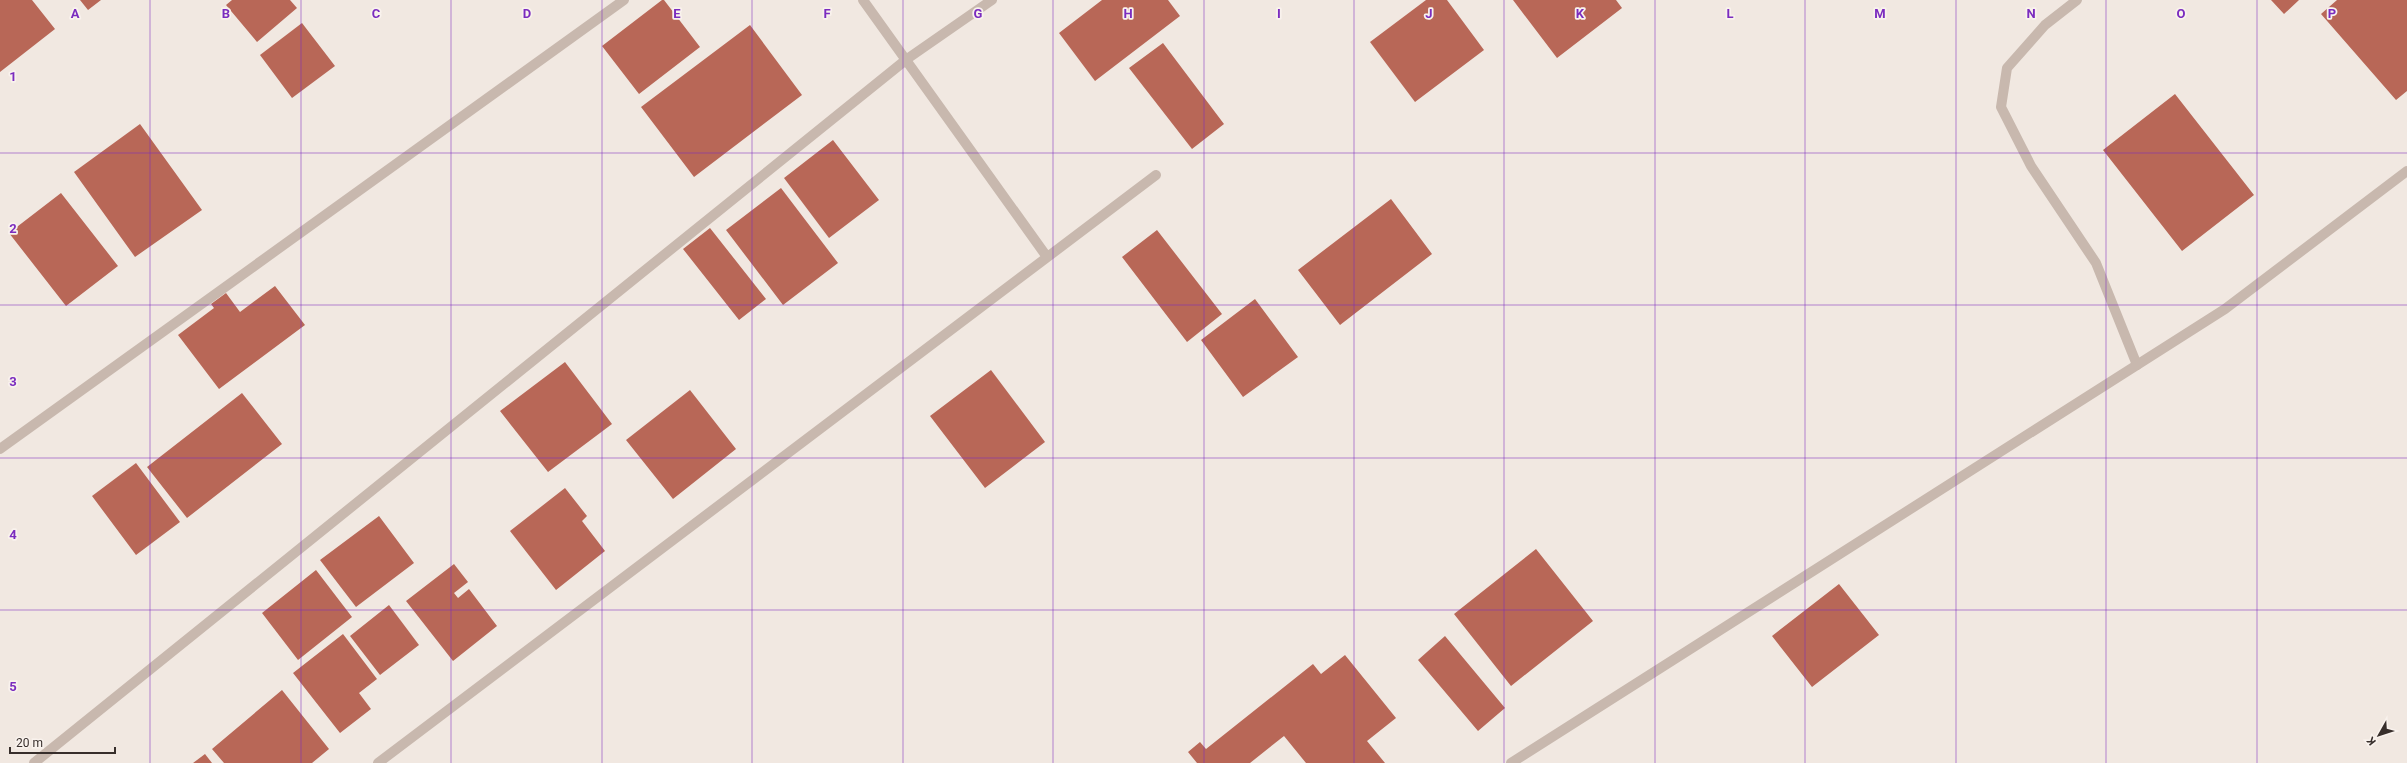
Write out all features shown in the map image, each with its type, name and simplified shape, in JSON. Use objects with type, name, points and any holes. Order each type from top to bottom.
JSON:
[{"type":"street","points":[[0,449],[624,0]]},
{"type":"street","points":[[863,0],[907,59],[1047,257]]},
{"type":"street","points":[[34,763],[907,59],[992,0]]},
{"type":"street","points":[[2077,0],[2045,25],[2007,68],[2001,107],[2031,166],[2096,263],[2137,365]]},
{"type":"street","points":[[1511,763],[2225,309],[2407,171]]},
{"type":"street","points":[[378,763],[1156,175]]},
{"type":"building","points":[[0,0],[32,0],[55,29],[0,72]]},
{"type":"building","points":[[80,0],[101,0],[88,10]]},
{"type":"building","points":[[232,0],[290,0],[297,8],[257,42],[226,5]]},
{"type":"building","points":[[664,0],[700,47],[639,94],[602,46]]},
{"type":"building","points":[[1102,0],[1168,0],[1180,16],[1095,81],[1059,33]]},
{"type":"building","points":[[1426,0],[1447,0],[1484,50],[1415,102],[1370,42]]},
{"type":"building","points":[[1513,0],[1616,0],[1622,8],[1557,58]]},
{"type":"building","points":[[2271,0],[2299,0],[2284,14]]},
{"type":"building","points":[[2337,0],[2407,0],[2407,91],[2396,100],[2321,14]]},
{"type":"building","points":[[302,23],[335,66],[292,98],[260,55]]},
{"type":"building","points":[[750,25],[802,95],[694,177],[641,107]]},
{"type":"building","points":[[1163,43],[1224,124],[1192,149],[1129,68]]},
{"type":"building","points":[[2175,94],[2254,195],[2182,251],[2103,150]]},
{"type":"building","points":[[140,124],[202,210],[135,257],[74,172]]},
{"type":"building","points":[[833,140],[879,200],[829,238],[784,178]]},
{"type":"building","points":[[781,188],[838,263],[783,305],[726,230]]},
{"type":"building","points":[[61,193],[118,266],[66,306],[9,233]]},
{"type":"building","points":[[1391,199],[1432,254],[1340,325],[1298,270]]},
{"type":"building","points":[[710,228],[766,299],[739,320],[683,249]]},
{"type":"building","points":[[1157,230],[1222,314],[1187,342],[1122,257]]},
{"type":"building","points":[[275,286],[305,325],[219,389],[178,335],[214,308],[211,304],[226,293],[240,312]]},
{"type":"building","points":[[1255,299],[1298,357],[1243,397],[1201,340]]},
{"type":"building","points":[[565,362],[612,424],[548,472],[500,411]]},
{"type":"building","points":[[991,370],[1045,442],[985,488],[930,416]]},
{"type":"building","points":[[690,390],[736,449],[673,499],[626,440]]},
{"type":"building","points":[[242,393],[282,444],[187,518],[147,467]]},
{"type":"building","points":[[136,463],[180,522],[136,555],[92,496]]},
{"type":"building","points":[[565,488],[587,516],[582,521],[605,551],[556,590],[510,531]]},
{"type":"building","points":[[379,516],[414,563],[356,607],[320,560]]},
{"type":"building","points":[[1536,549],[1593,621],[1511,686],[1454,614]]},
{"type":"building","points":[[454,564],[468,582],[454,593],[458,598],[469,589],[497,626],[453,661],[406,601]]},
{"type":"building","points":[[316,570],[352,617],[298,660],[262,613]]},
{"type":"building","points":[[1839,584],[1879,635],[1812,687],[1772,636]]},
{"type":"building","points":[[389,605],[419,645],[380,675],[350,636]]},
{"type":"building","points":[[343,634],[377,679],[359,693],[371,709],[340,733],[293,673]]},
{"type":"building","points":[[1445,636],[1505,708],[1478,731],[1418,660]]},
{"type":"building","points":[[1345,655],[1396,718],[1367,741],[1385,763],[1306,763],[1284,736],[1250,763],[1197,763],[1188,752],[1200,742],[1206,749],[1313,664],[1321,674]]},
{"type":"building","points":[[282,690],[329,749],[312,763],[224,763],[212,749]]},
{"type":"building","points":[[205,754],[212,763],[193,763]]}]
